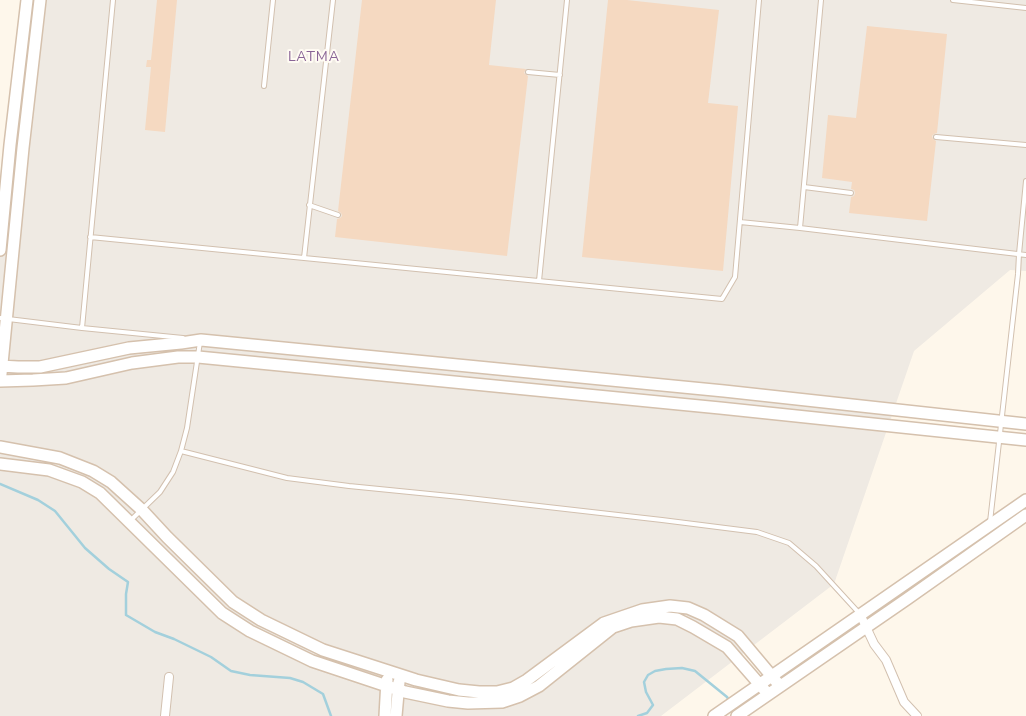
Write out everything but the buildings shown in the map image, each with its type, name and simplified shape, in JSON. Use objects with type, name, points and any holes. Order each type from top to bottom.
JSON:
[{"type":"street","points":[[0,250],[5,148],[26,0]]},
{"type":"street","points":[[40,0],[4,318],[0,382],[66,378],[132,363],[178,357],[198,357],[1026,440]]},
{"type":"street","points":[[2,230],[15,231]]},
{"type":"street","points":[[1,366],[40,366],[129,348],[200,340],[734,392],[1026,424]]},
{"type":"street","points":[[0,448],[60,458],[93,471],[111,482],[142,510],[233,602],[261,620],[323,650],[393,673],[459,690],[498,692],[513,688],[527,680],[604,623],[642,610],[670,606],[688,608],[738,636],[780,686]]},
{"type":"street","points":[[0,464],[49,470],[82,482],[100,493],[222,613],[250,631],[312,662],[392,688],[448,701],[502,702],[520,696],[539,686],[613,627],[659,617],[677,619],[693,626],[727,647],[768,694]]},
{"type":"street","points":[[718,714],[1026,500]]},
{"type":"street","points":[[742,713],[1026,515]]},
{"type":"street","points":[[860,614],[874,644],[886,660],[904,702],[917,716]]},
{"type":"street","points":[[385,716],[392,688],[393,673]]},
{"type":"street","points":[[165,716],[169,677]]},
{"type":"street","points":[[392,688],[396,716]]},
{"type":"lane","points":[[82,328],[113,0]]},
{"type":"lane","points":[[264,86],[273,0]]},
{"type":"lane","points":[[304,258],[333,0]]},
{"type":"lane","points":[[539,281],[568,0]]},
{"type":"lane","points":[[90,237],[722,299],[735,277],[759,0]]},
{"type":"lane","points":[[800,228],[822,0]]},
{"type":"lane","points":[[953,0],[1026,8]]},
{"type":"lane","points":[[528,72],[560,75]]},
{"type":"lane","points":[[936,137],[1026,146]]},
{"type":"lane","points":[[989,526],[1018,274],[1026,181]]},
{"type":"lane","points":[[804,187],[851,193]]},
{"type":"lane","points":[[309,205],[338,215]]},
{"type":"lane","points":[[740,222],[1026,255]]},
{"type":"lane","points":[[4,318],[200,340],[182,451],[173,472],[160,492],[130,522]]},
{"type":"lane","points":[[182,451],[288,478],[757,532],[789,543],[816,566],[860,614]]},
{"type":"shaded area","points":[[22,0],[1026,0],[1026,271],[1010,270],[914,351],[834,584],[661,716],[0,716],[0,177]]},
{"type":"waterway","points":[[0,484],[38,500],[55,511],[85,548],[109,569],[128,582],[126,615],[155,632],[211,657],[231,671],[250,675],[290,678],[303,682],[323,694],[331,716]]},
{"type":"waterway","points":[[638,716],[647,713],[653,705],[646,692],[644,682],[648,675],[655,671],[666,669],[682,668],[695,671],[727,697],[730,702]]},
{"type":"district","name":"LATMA","points":[[314,58]]}]
